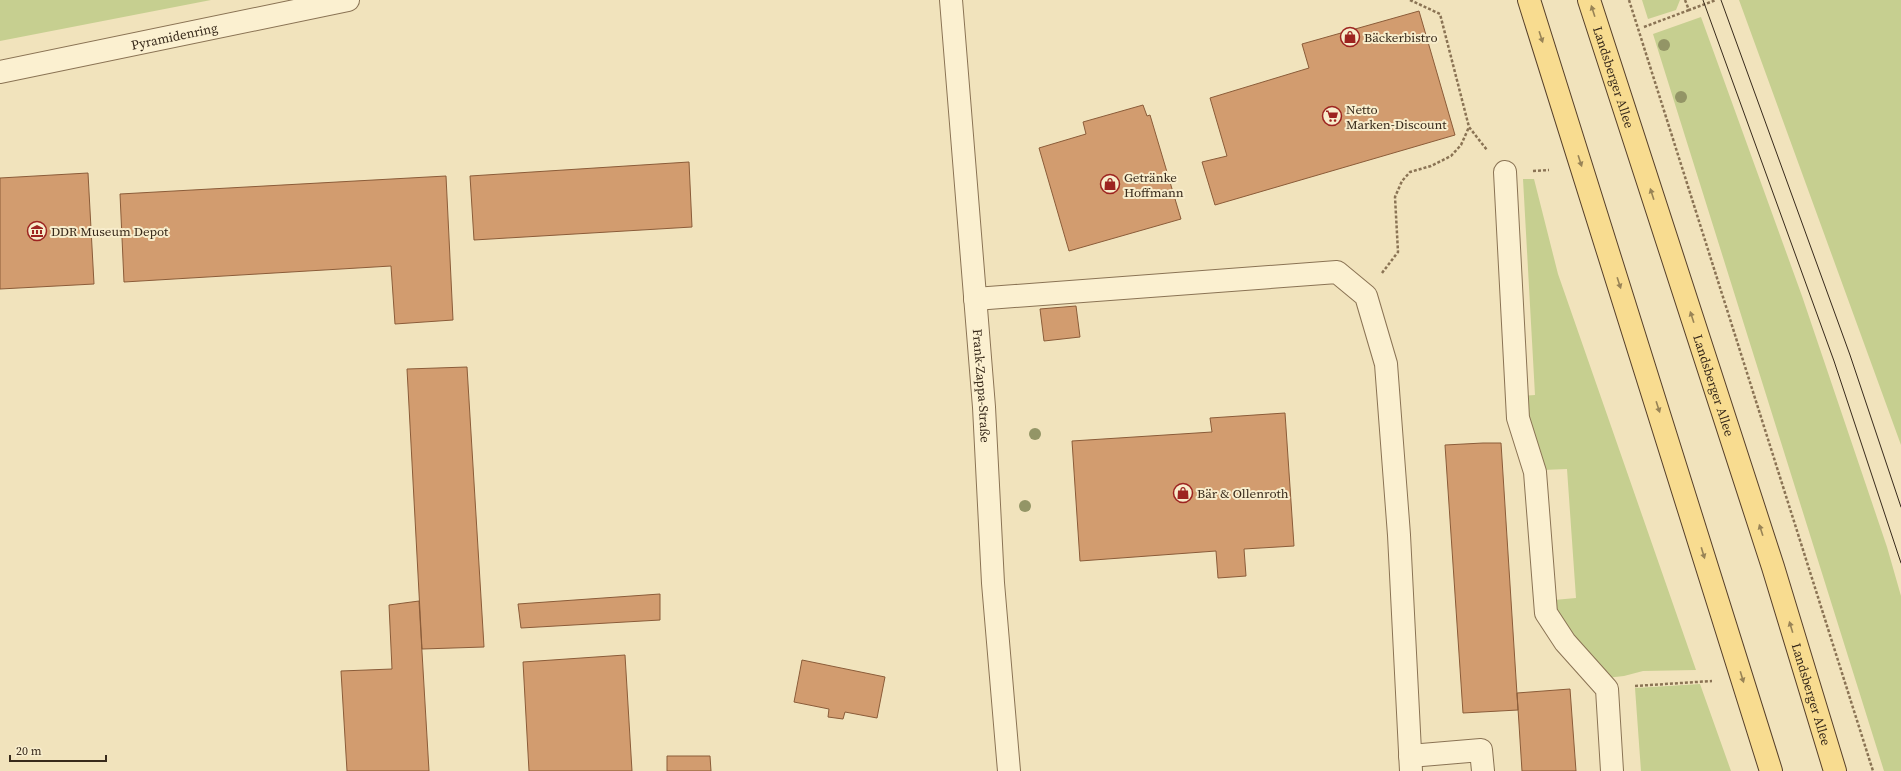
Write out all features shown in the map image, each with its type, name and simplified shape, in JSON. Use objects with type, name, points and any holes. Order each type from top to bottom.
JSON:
[{"type":"main road","points":[[1529,0],[1771,771]]},
{"type":"main road","name":"Landsberger Allee","points":[[1589,0],[1773,567],[1835,771]]},
{"type":"street","name":"Pyramidenring","points":[[0,72],[348,0]]},
{"type":"street","name":"Frank-Zappa-Straße","points":[[951,0],[984,407],[993,583],[1009,771]]},
{"type":"street","points":[[1504,172],[1518,418],[1535,472],[1546,613],[1565,642],[1607,689],[1612,771]]},
{"type":"street","points":[[975,299],[1337,272],[1366,296],[1386,364],[1399,535],[1411,764],[1481,750],[1483,771]]},
{"type":"path","points":[[1410,0],[1440,14],[1469,127],[1504,172]]},
{"type":"path","points":[[1629,0],[1873,771]]},
{"type":"path","points":[[1686,0],[1689,10]]},
{"type":"path","points":[[1644,27],[1716,0]]},
{"type":"path","points":[[1366,296],[1398,252],[1395,197],[1402,181],[1410,172],[1431,166],[1451,156],[1461,145],[1469,127]]},
{"type":"path","points":[[1655,685],[1712,681]]},
{"type":"green space","points":[[0,0],[211,0],[0,41]]},
{"type":"green space","points":[[1642,0],[1680,0],[1676,10],[1648,19]]},
{"type":"green space","points":[[1739,0],[1901,0],[1901,445]]},
{"type":"green space","points":[[1701,17],[1802,296],[1887,547],[1901,596],[1901,771],[1884,771],[1653,34]]},
{"type":"green space","points":[[1523,179],[1534,179],[1558,274],[1696,670],[1643,671],[1624,676],[1606,678],[1561,625],[1554,600],[1576,598],[1567,469],[1543,470],[1522,396],[1535,395]]},
{"type":"green space","points":[[1700,684],[1731,771],[1641,771],[1635,688]]},
{"type":"building","name":"Netto Marken-Discount","points":[[1419,11],[1455,135],[1215,205],[1202,162],[1227,156],[1210,98],[1309,68],[1302,44]]},
{"type":"building","name":"Getränke Hoffmann","points":[[1143,105],[1147,116],[1150,115],[1181,219],[1069,251],[1039,148],[1086,134],[1083,122]]},
{"type":"building","points":[[689,162],[692,227],[474,240],[470,176]]},
{"type":"building","points":[[88,173],[94,284],[0,289],[0,178]]},
{"type":"building","points":[[446,176],[453,320],[395,324],[391,266],[124,282],[120,194]]},
{"type":"building","points":[[1076,306],[1080,337],[1044,341],[1040,309]]},
{"type":"building","points":[[467,367],[484,647],[422,649],[407,369]]},
{"type":"building","name":"Bär & Ollenroth","points":[[1285,413],[1294,546],[1244,549],[1246,576],[1218,578],[1216,551],[1080,561],[1072,441],[1212,432],[1210,418]]},
{"type":"building","points":[[1501,443],[1518,710],[1463,713],[1445,445]]},
{"type":"building","points":[[660,594],[660,620],[521,628],[518,604]]},
{"type":"building","points":[[419,601],[429,771],[347,771],[341,671],[392,669],[389,605]]},
{"type":"building","points":[[625,655],[632,771],[529,771],[523,662]]},
{"type":"building","points":[[802,660],[885,677],[877,718],[845,712],[843,719],[828,717],[829,709],[794,702]]},
{"type":"building","points":[[1570,689],[1576,771],[1522,771],[1517,693]]},
{"type":"building","points":[[667,756],[710,756],[711,771],[667,771]]},
{"type":"tram line","points":[[1703,0],[1834,361],[1901,563]]},
{"type":"tram line","points":[[1721,0],[1850,355],[1901,507]]},
{"type":"place","name":"Bäckerbistro","points":[[1350,37]]},
{"type":"place","name":"Netto Marken-Discount","points":[[1332,116]]},
{"type":"place","name":"Getränke Hoffmann","points":[[1110,184]]},
{"type":"place","name":"DDR Museum Depot","points":[[37,231]]},
{"type":"place","name":"Bär & Ollenroth","points":[[1183,493]]}]
